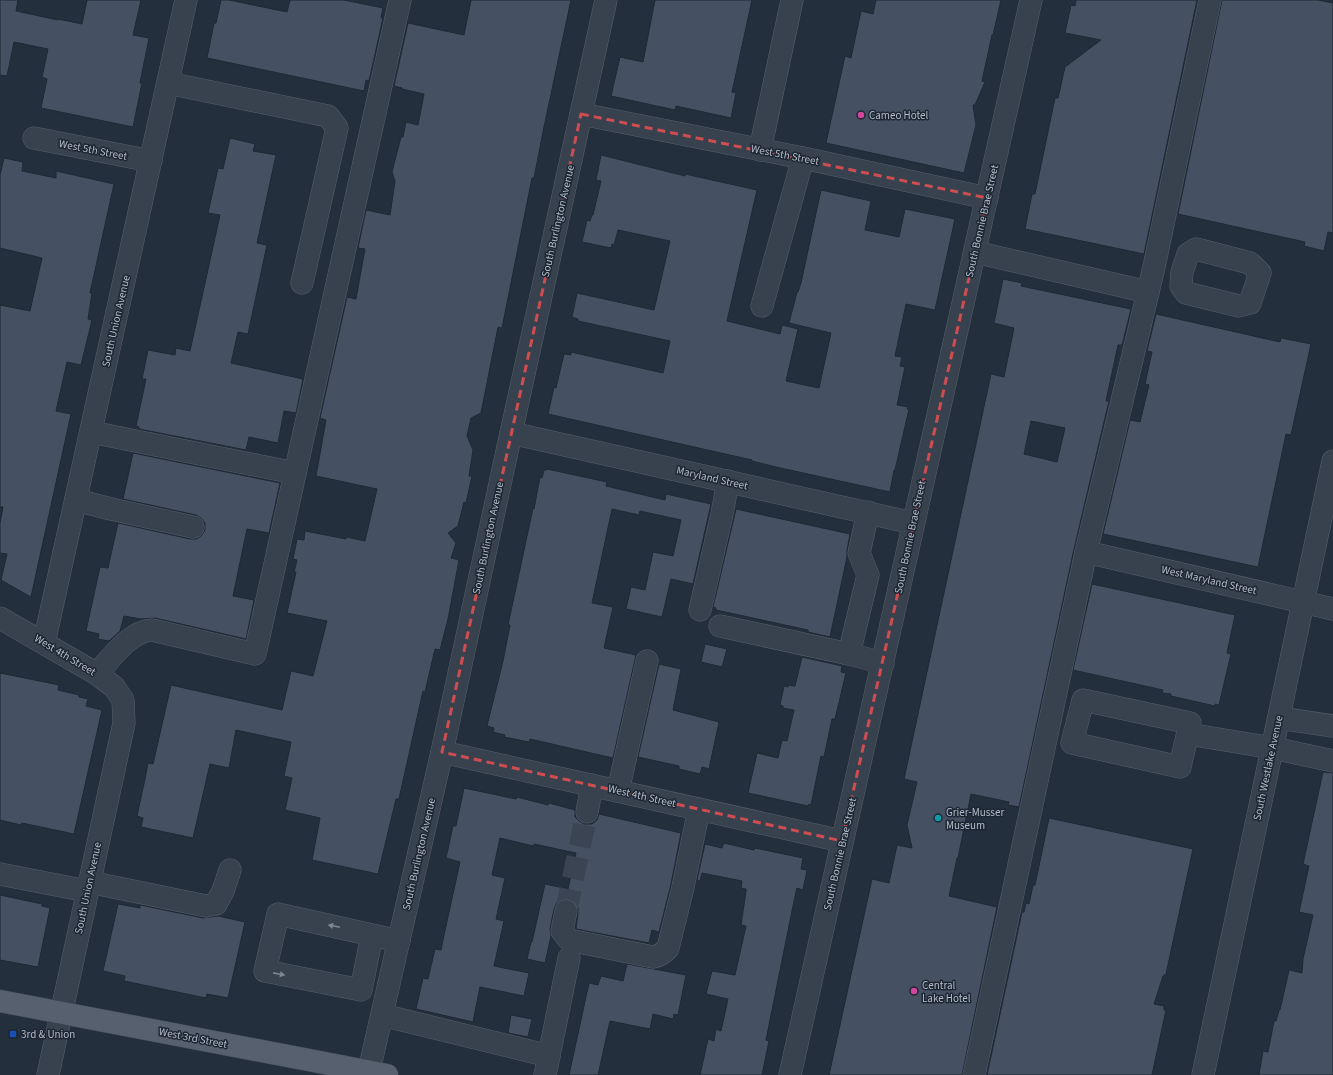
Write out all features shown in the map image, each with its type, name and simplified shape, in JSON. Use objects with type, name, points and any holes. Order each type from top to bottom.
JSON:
[{"type":"main road","name":"West 3rd Street","points":[[0,1001],[374,1074]]},
{"type":"street","name":"South Union Avenue","points":[[44,643],[186,0]]},
{"type":"street","points":[[97,674],[115,652],[137,634],[144,631],[152,630],[255,654],[400,0]]},
{"type":"street","name":"South Burlington Avenue","points":[[374,1074],[382,1015],[442,752],[606,0]]},
{"type":"street","points":[[760,150],[792,0]]},
{"type":"street","name":"South Bonnie Brae Street","points":[[790,1075],[975,252],[1030,0]]},
{"type":"street","points":[[974,1075],[1086,552],[1154,267],[1210,0]]},
{"type":"street","points":[[168,82],[328,116],[337,128],[302,283]]},
{"type":"street","name":"West 5th Street","points":[[582,114],[803,158],[987,198]]},
{"type":"street","name":"West 5th Street","points":[[34,138],[151,161]]},
{"type":"street","points":[[762,306],[803,158]]},
{"type":"street","points":[[975,252],[1148,292]]},
{"type":"street","points":[[1154,267],[1182,272]]},
{"type":"street","points":[[91,432],[295,473]]},
{"type":"street","name":"Maryland Street","points":[[511,433],[913,523]]},
{"type":"street","name":"South Westlake Avenue","points":[[1203,1075],[1304,602],[1327,520],[1333,461]]},
{"type":"street","points":[[700,610],[728,481]]},
{"type":"street","points":[[76,500],[192,527]]},
{"type":"street","points":[[849,654],[868,575],[859,553],[868,512]]},
{"type":"street","name":"West Maryland Street","points":[[1086,552],[1333,609]]},
{"type":"street","points":[[868,575],[900,583]]},
{"type":"street","name":"West 4th Street","points":[[0,618],[97,674],[114,687],[123,700]]},
{"type":"street","points":[[720,626],[849,654],[883,663]]},
{"type":"street","points":[[618,791],[647,661]]},
{"type":"street","name":"South Union Avenue","points":[[48,1075],[60,1012],[124,723],[123,700]]},
{"type":"street","points":[[1083,700],[1190,723],[1188,734],[1180,767],[1072,743],[1083,700]]},
{"type":"street","points":[[1279,718],[1333,726]]},
{"type":"street","points":[[1188,734],[1273,748],[1333,761]]},
{"type":"street","name":"West 4th Street","points":[[442,752],[842,841]]},
{"type":"street","points":[[587,812],[592,785]]},
{"type":"street","points":[[566,911],[562,931],[569,940],[653,957],[659,956],[665,952],[668,948],[683,887],[699,809]]},
{"type":"street","points":[[0,874],[206,906],[216,904],[223,891],[230,870]]},
{"type":"street","points":[[372,934],[361,990],[265,971],[278,914],[372,934],[399,941]]},
{"type":"street","points":[[382,1015],[547,1065],[570,958]]},
{"type":"highlighted area","points":[[581,114],[987,198],[842,841],[442,752]]},
{"type":"building","points":[[0,0],[18,0],[16,11],[82,24],[87,0],[141,0],[133,35],[149,38],[133,127],[41,108],[47,79],[42,77],[48,49],[14,42],[7,76],[0,75]]},
{"type":"building","points":[[221,0],[229,0],[287,12],[290,0],[344,0],[383,8],[381,18],[383,18],[369,81],[366,80],[364,91],[207,58],[214,23],[216,23]]},
{"type":"building","points":[[471,0],[571,0],[534,178],[532,178],[502,328],[498,327],[481,413],[471,418],[467,436],[473,450],[469,476],[472,476],[466,503],[464,502],[458,526],[448,533],[456,543],[451,558],[459,560],[448,619],[440,650],[435,649],[425,692],[423,691],[399,799],[396,799],[378,874],[312,860],[320,818],[285,810],[292,778],[284,776],[291,742],[236,730],[229,768],[210,764],[193,838],[141,827],[143,818],[137,816],[148,763],[153,764],[171,685],[282,710],[291,671],[313,676],[327,621],[287,613],[296,572],[294,572],[297,560],[293,559],[297,539],[304,540],[305,531],[365,541],[377,489],[316,476],[326,420],[320,418],[347,297],[356,299],[365,249],[358,248],[366,210],[390,215],[395,181],[392,172],[401,137],[403,137],[406,122],[418,125],[424,94],[394,86],[408,23],[464,35]]},
{"type":"building","points":[[655,0],[752,0],[732,92],[736,93],[731,118],[676,106],[675,110],[611,96],[620,57],[643,62]]},
{"type":"building","points":[[876,0],[1001,0],[982,81],[985,82],[975,105],[973,105],[976,125],[964,173],[826,143],[845,56],[851,58],[861,11],[873,14]]},
{"type":"building","points":[[1076,0],[1197,0],[1144,254],[1025,229],[1032,194],[1035,194],[1055,98],[1058,98],[1065,67],[1101,40],[1065,33],[1071,5],[1075,6]]},
{"type":"building","points":[[1222,0],[1318,0],[1333,3],[1333,233],[1328,232],[1324,251],[1304,246],[1305,242],[1178,214]]},
{"type":"building","points":[[230,138],[255,144],[253,151],[276,155],[257,243],[267,245],[248,334],[238,332],[231,363],[303,379],[296,413],[284,411],[278,443],[249,437],[246,450],[139,429],[139,427],[136,426],[146,379],[142,379],[148,350],[175,355],[176,348],[190,351],[220,215],[208,213],[218,168],[223,169]]},
{"type":"building","points":[[601,155],[685,176],[685,174],[757,190],[727,321],[780,334],[782,325],[798,329],[786,381],[819,388],[831,333],[789,323],[797,292],[801,283],[821,190],[871,201],[865,230],[899,237],[905,209],[955,219],[935,310],[906,304],[895,356],[902,357],[900,366],[905,367],[897,405],[908,407],[907,409],[909,409],[890,492],[548,414],[564,354],[571,355],[571,352],[663,373],[670,341],[578,321],[578,319],[572,317],[577,293],[654,310],[670,241],[618,230],[614,245],[612,244],[611,248],[582,242],[587,220],[590,221],[593,215],[601,181],[596,180]]},
{"type":"building","points":[[4,158],[23,162],[22,171],[56,178],[56,171],[114,184],[90,293],[92,293],[88,319],[92,320],[81,365],[67,362],[56,411],[71,414],[31,597],[1,580],[7,554],[0,553],[0,523],[3,507],[0,507],[0,305],[30,311],[42,258],[0,248],[0,175]]},
{"type":"building","points":[[1003,279],[1022,283],[1021,286],[1131,309],[1122,345],[1118,345],[1106,401],[1109,401],[1074,549],[1019,807],[1008,805],[1009,802],[971,794],[949,896],[997,907],[962,1075],[829,1075],[872,879],[889,883],[897,845],[912,848],[907,825],[917,782],[904,779],[991,374],[1004,377],[1014,328],[994,323]],"holes":[[[1031,421],[1065,428],[1057,462],[1024,454]]]},
{"type":"building","points":[[1156,314],[1280,342],[1281,338],[1311,344],[1291,435],[1286,434],[1258,567],[1103,534],[1130,420],[1140,422],[1149,385],[1145,384],[1152,352],[1147,351]]},
{"type":"building","points":[[133,453],[280,483],[269,533],[247,529],[233,596],[254,600],[246,639],[155,618],[141,619],[124,616],[120,631],[109,641],[98,639],[99,634],[86,631],[100,567],[108,568],[118,523],[190,539],[197,539],[205,530],[205,523],[196,515],[123,499]]},
{"type":"building","points":[[547,469],[607,482],[606,486],[665,500],[666,494],[711,504],[693,584],[671,579],[662,617],[626,609],[631,587],[645,590],[653,552],[673,556],[681,520],[640,511],[639,515],[612,509],[592,603],[613,607],[604,648],[636,655],[613,758],[530,739],[529,742],[504,737],[505,735],[493,732],[494,728],[487,726],[503,661],[510,625],[508,625],[540,477],[542,478],[544,470]]},
{"type":"building","points":[[736,509],[850,534],[847,557],[830,637],[808,632],[808,630],[716,610],[716,608],[713,607]]},
{"type":"building","points":[[1092,584],[1235,615],[1227,653],[1231,654],[1219,705],[1215,704],[1215,706],[1171,696],[1171,694],[1162,693],[1163,690],[1073,670]]},
{"type":"building","points":[[705,644],[727,649],[722,667],[701,662]]},
{"type":"building","points":[[802,657],[842,666],[841,672],[846,673],[835,719],[832,719],[824,757],[821,756],[811,805],[809,804],[808,806],[748,793],[757,753],[778,758],[782,740],[787,741],[794,710],[783,708],[783,706],[780,705],[784,686],[795,686]]},
{"type":"building","points":[[659,664],[681,669],[673,710],[719,722],[709,769],[702,767],[700,774],[679,769],[679,766],[638,757]]},
{"type":"building","points":[[0,673],[59,685],[58,690],[79,695],[79,697],[88,699],[86,706],[102,710],[74,834],[0,820]]},
{"type":"building","points":[[1323,772],[1333,773],[1333,1075],[1259,1075],[1263,1051],[1268,1052],[1274,1021],[1276,1021],[1280,1010],[1289,970],[1302,973],[1303,959],[1313,915],[1299,912],[1309,866],[1303,864]]},
{"type":"building","points":[[464,788],[516,799],[517,797],[548,805],[549,803],[575,810],[575,817],[584,824],[592,824],[597,820],[599,814],[681,833],[671,884],[659,932],[652,930],[649,943],[576,929],[578,907],[574,901],[562,899],[557,902],[554,909],[550,929],[551,936],[545,963],[527,959],[545,884],[568,889],[576,853],[534,844],[533,846],[500,838],[492,875],[505,878],[496,919],[504,921],[494,966],[529,973],[524,996],[480,987],[473,1022],[416,1009],[423,978],[428,979],[435,949],[441,950],[460,862],[446,858],[453,826],[456,826]]},
{"type":"building","points":[[1049,818],[1193,849],[1166,974],[1163,976],[1154,1004],[1164,1006],[1164,1010],[1166,1010],[1152,1075],[987,1075],[1022,912],[1024,912],[1026,903],[1029,904],[1033,885],[1035,885]]},
{"type":"building","points":[[724,843],[754,850],[755,848],[803,858],[801,869],[807,870],[803,890],[797,888],[794,901],[766,1040],[769,1041],[762,1075],[700,1075],[708,1039],[714,1041],[716,1029],[721,1031],[728,999],[706,994],[712,971],[735,975],[746,926],[741,925],[746,891],[746,889],[741,888],[742,881],[702,873],[700,881],[697,880],[705,844],[722,848]]},
{"type":"building","points":[[0,895],[42,904],[42,906],[50,908],[38,967],[0,960]]},
{"type":"building","points":[[118,904],[140,908],[140,905],[203,918],[218,916],[245,922],[228,998],[207,994],[206,998],[124,981],[125,976],[103,971]]},
{"type":"building","points":[[627,964],[686,975],[678,1015],[674,1014],[673,1019],[653,1014],[650,1029],[610,1021],[598,1075],[569,1075],[589,983],[598,985],[601,976],[623,981]]},
{"type":"building","points":[[511,1015],[532,1019],[528,1037],[508,1033]]},
{"type":"tunnel","points":[[566,911],[587,812]]},
{"type":"place","name":"Cameo Hotel","points":[[861,115]]},
{"type":"place","name":"Grier-Musser Museum","points":[[938,818]]},
{"type":"place","name":"Central Lake Hotel","points":[[914,991]]},
{"type":"place","name":"3rd & Union","points":[[13,1034]]}]
